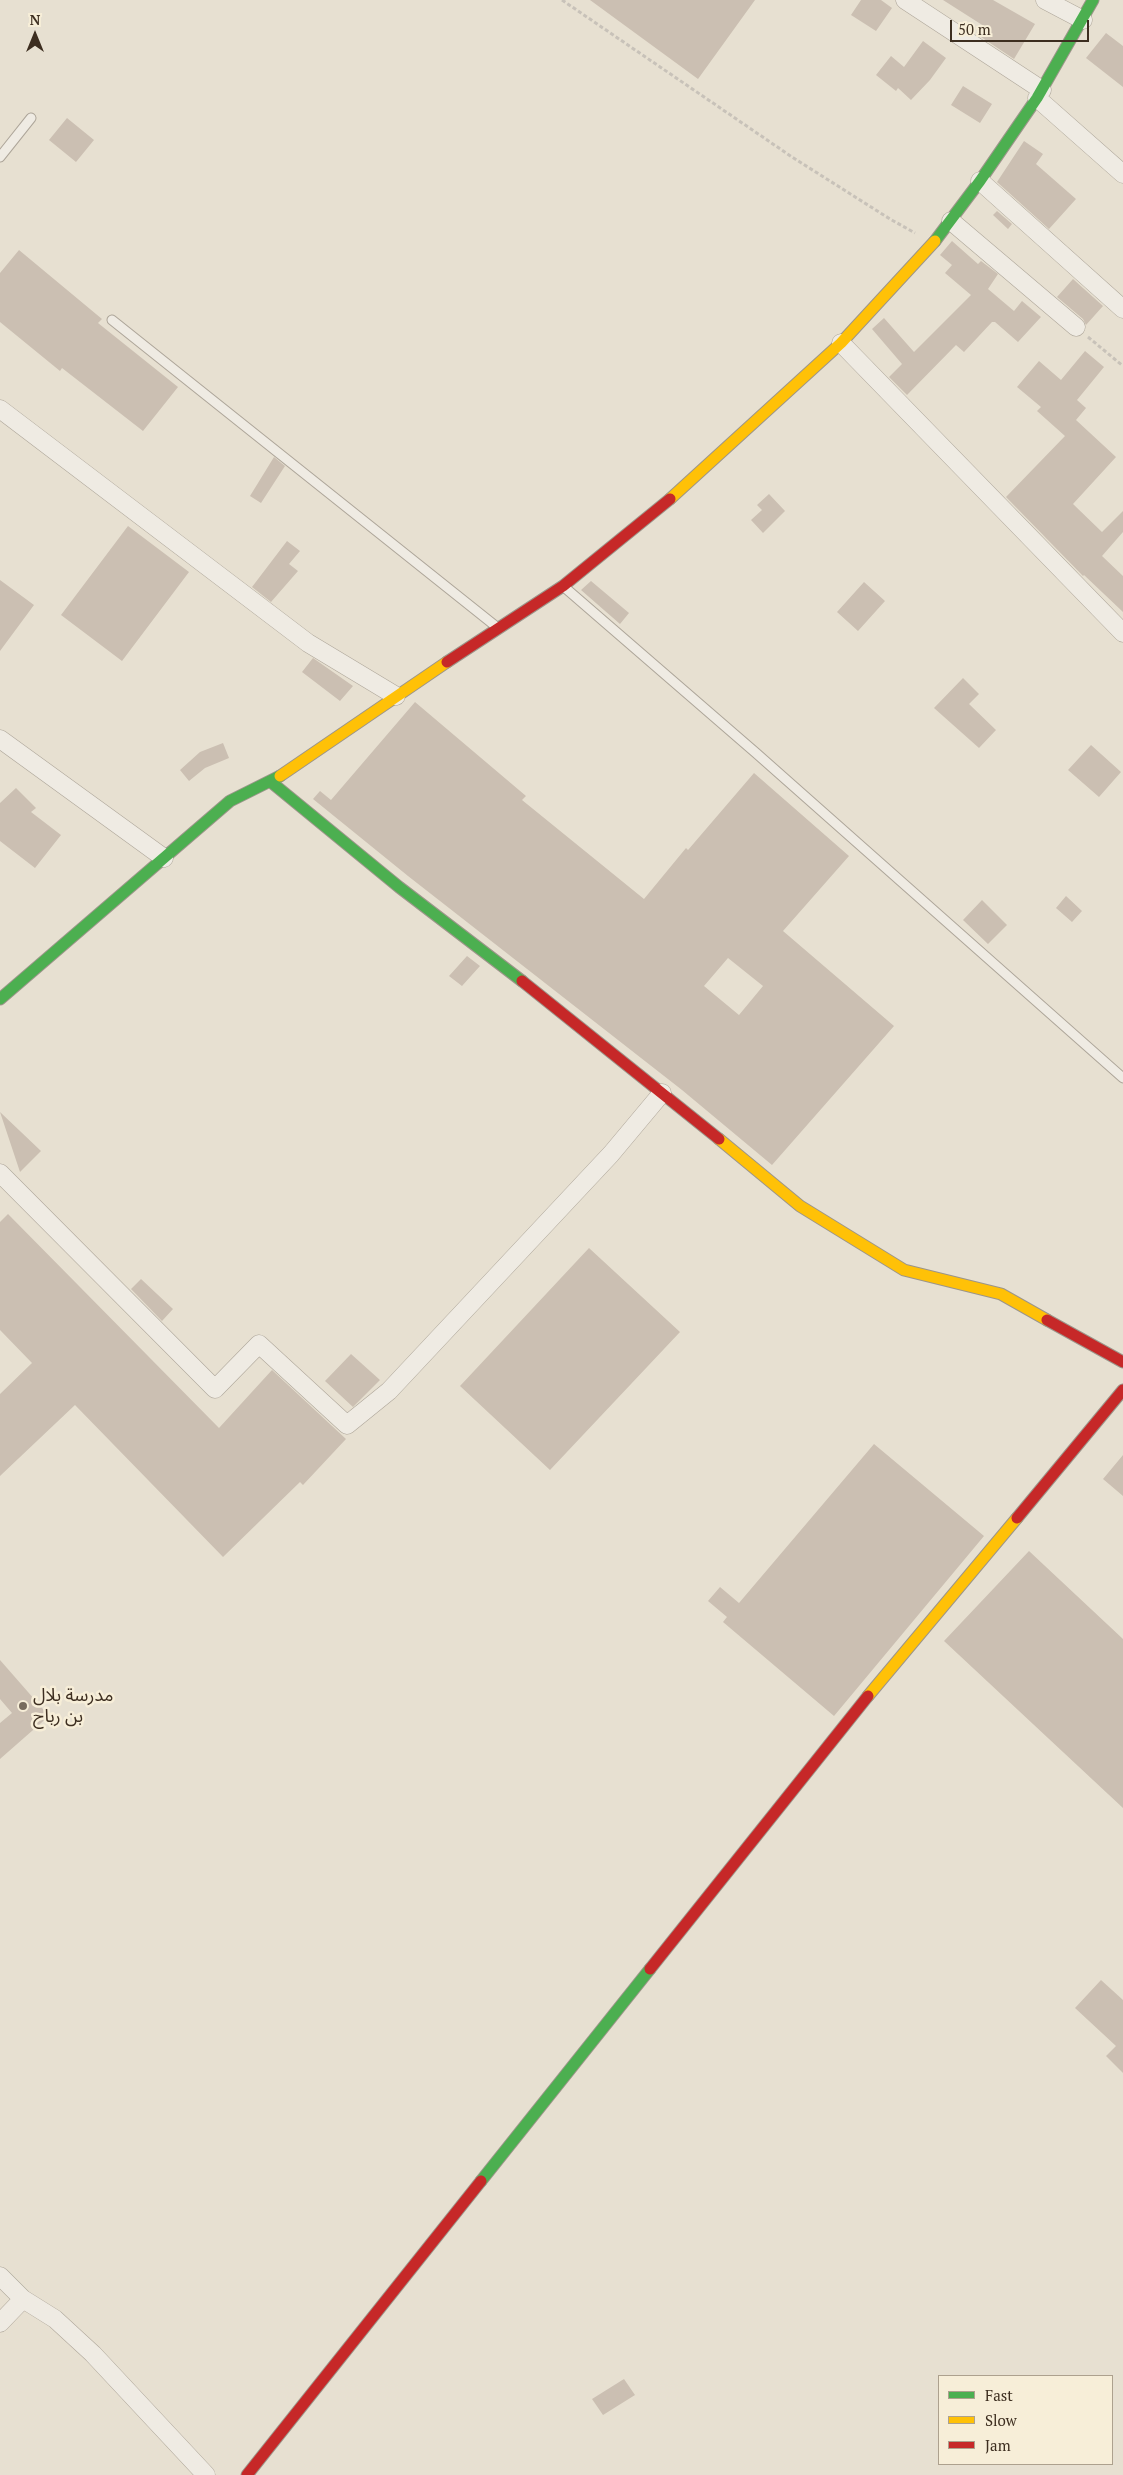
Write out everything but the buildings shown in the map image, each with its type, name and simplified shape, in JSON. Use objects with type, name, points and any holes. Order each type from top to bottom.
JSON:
[{"type":"street","points":[[904,0],[1040,94],[1123,174]]},
{"type":"street","points":[[1045,0],[1083,20]]},
{"type":"street","points":[[0,1000],[230,802],[270,782],[562,586],[683,488],[841,343],[934,242],[980,181],[1040,94],[1093,0]]},
{"type":"street","points":[[980,181],[1123,309]]},
{"type":"street","points":[[951,221],[1076,327]]},
{"type":"street","points":[[841,343],[1123,633]]},
{"type":"street","points":[[0,409],[308,643],[396,696]]},
{"type":"street","points":[[0,739],[164,858]]},
{"type":"street","points":[[270,782],[399,887],[482,950],[662,1093],[800,1206],[904,1270],[1002,1294],[1123,1362]]},
{"type":"street","points":[[0,1173],[215,1389],[259,1344],[346,1425],[389,1391],[611,1154],[662,1093]]},
{"type":"street","points":[[247,2475],[834,1736],[1123,1390]]},
{"type":"street","points":[[0,2276],[23,2299],[55,2319],[93,2354],[206,2475]]},
{"type":"street","points":[[0,2323],[23,2299]]},
{"type":"lane","points":[[0,157],[31,118]]},
{"type":"lane","points":[[112,320],[498,628]]},
{"type":"lane","points":[[562,586],[756,753],[1123,1078]]},
{"type":"path","points":[[562,0],[792,157],[890,219],[934,242]]},
{"type":"path","points":[[1076,327],[1123,366]]},
{"type":"traffic: fast","points":[[935,241],[980,181],[1037,98],[1093,0]]},
{"type":"traffic: fast","points":[[0,999],[230,801],[280,776]]},
{"type":"traffic: fast","points":[[271,782],[399,887],[522,981]]},
{"type":"traffic: fast","points":[[481,2181],[650,1969]]},
{"type":"traffic: slow","points":[[670,499],[841,343],[935,241]]},
{"type":"traffic: slow","points":[[280,776],[447,662]]},
{"type":"traffic: slow","points":[[719,1139],[800,1206],[904,1270],[1001,1294],[1047,1320]]},
{"type":"traffic: slow","points":[[868,1696],[1017,1518]]},
{"type":"traffic: jam","points":[[447,662],[563,586],[670,499]]},
{"type":"traffic: jam","points":[[522,981],[719,1139]]},
{"type":"traffic: jam","points":[[1047,1320],[1123,1362]]},
{"type":"traffic: jam","points":[[1017,1518],[1123,1390]]},
{"type":"traffic: jam","points":[[650,1969],[868,1696]]},
{"type":"traffic: jam","points":[[247,2475],[481,2181]]},
{"type":"place","name":"مدرسة بلال بن رباح","points":[[23,1706]]}]
